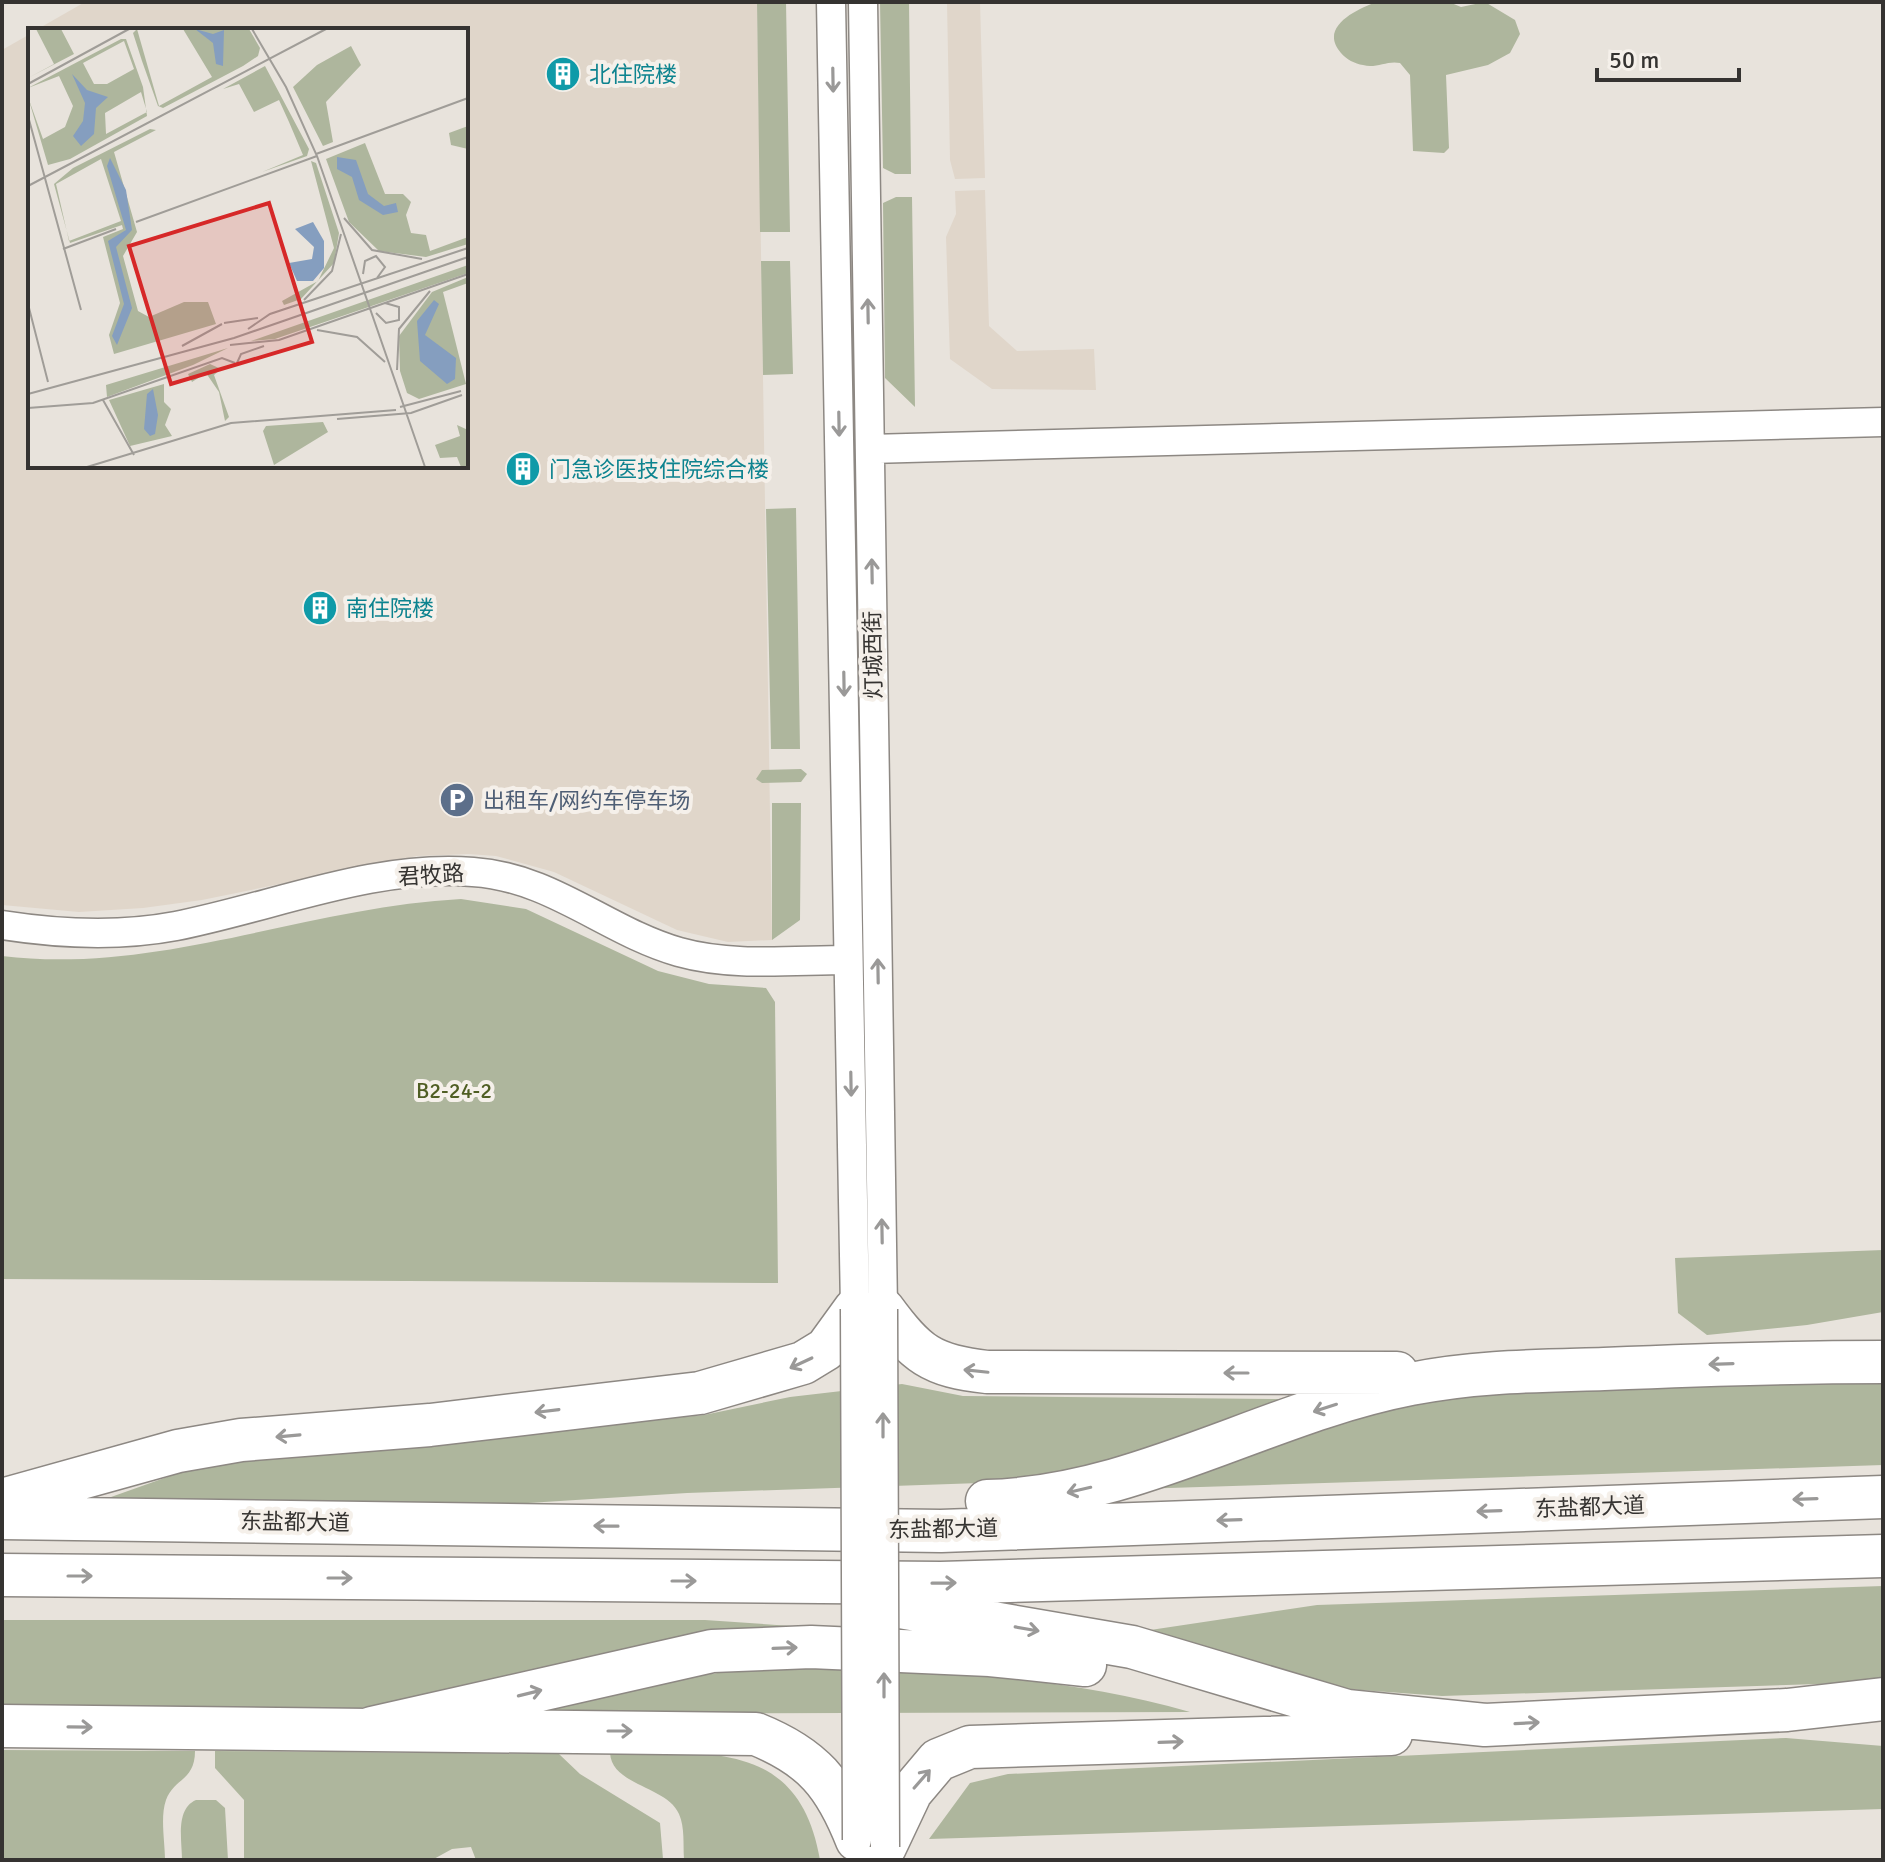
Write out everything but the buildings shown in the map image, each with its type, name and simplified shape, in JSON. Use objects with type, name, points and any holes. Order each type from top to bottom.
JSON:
[{"type":"highway","points":[[2,1500],[162,1455],[241,1440],[430,1425],[700,1393],[803,1363],[826,1349],[869,1309],[910,1346],[950,1368],[987,1372],[1482,1373],[1775,1362],[1883,1362]]},
{"type":"highway","points":[[1775,1362],[1883,1337]]},
{"type":"highway","points":[[671,1527],[818,1505],[1036,1499],[1119,1481],[1359,1398],[1410,1384],[1482,1373]]},
{"type":"highway","name":"东盐都大道","points":[[2,1518],[941,1531],[1883,1497]]},
{"type":"highway","points":[[2,1575],[941,1583],[1883,1556]]},
{"type":"highway","points":[[757,1582],[1132,1647],[1347,1711],[1485,1725]]},
{"type":"highway","points":[[372,1728],[712,1651],[811,1647],[990,1655],[1097,1666],[1361,1737]]},
{"type":"highway","points":[[2,1726],[756,1734],[778,1743],[819,1771],[871,1852],[911,1792],[938,1760],[970,1747],[1361,1737],[1485,1725],[1787,1710],[1883,1699]]},
{"type":"highway","points":[[1787,1710],[1883,1723]]},
{"type":"street","name":"灯城西街","points":[[831,2],[848,960],[869,1309]]},
{"type":"street","name":"灯城西街","points":[[863,2],[870,449],[869,1309]]},
{"type":"street","points":[[870,449],[1883,422]]},
{"type":"street","name":"君牧路","points":[[2,925],[73,933],[131,933],[177,926],[391,877],[471,871],[545,887],[624,932],[682,953],[740,960],[848,960]]},
{"type":"street","points":[[869,1309],[871,1852]]},
{"type":"shaded area","points":[[85,2],[757,2],[772,940],[728,942],[677,930],[554,872],[496,856],[468,854],[417,856],[202,900],[143,908],[79,912],[2,905],[2,50],[28,35],[28,468],[468,468],[468,28],[40,28]]},
{"type":"shaded area","points":[[947,2],[980,2],[985,178],[955,179],[950,160]]},
{"type":"shaded area","points":[[985,190],[989,326],[1017,351],[1094,349],[1096,390],[992,389],[950,359],[946,237],[956,214],[955,191]]},
{"type":"green space","points":[[757,2],[786,2],[790,232],[760,232]]},
{"type":"green space","points":[[880,2],[909,2],[911,174],[895,174],[883,168]]},
{"type":"green space","points":[[1377,2],[1449,2],[1461,7],[1485,2],[1515,20],[1520,34],[1510,53],[1488,65],[1446,75],[1449,148],[1444,153],[1413,151],[1410,75],[1400,63],[1357,64],[1343,55],[1335,44],[1334,35],[1343,20]]},
{"type":"green space","points":[[896,197],[912,197],[915,407],[885,378],[883,203]]},
{"type":"green space","points":[[761,261],[790,261],[793,374],[763,375]]},
{"type":"green space","points":[[796,508],[800,749],[771,749],[766,509]]},
{"type":"green space","points":[[801,769],[807,774],[801,782],[762,783],[756,779],[762,770]]},
{"type":"green space","points":[[772,803],[801,803],[800,920],[772,940]]},
{"type":"green space","name":"B2-24-2","points":[[461,899],[526,909],[658,971],[709,984],[766,988],[775,1002],[778,1283],[2,1279],[2,956],[60,959],[118,956],[232,938],[346,914]]},
{"type":"green space","points":[[1883,1250],[1883,1312],[1807,1325],[1707,1335],[1678,1313],[1675,1258]]},
{"type":"green space","points":[[1883,1378],[1883,1465],[1137,1489],[1360,1409],[1477,1392]]},
{"type":"green space","points":[[902,1384],[963,1396],[1282,1399],[1098,1468],[1009,1482],[687,1493],[497,1505],[97,1502],[201,1465],[704,1415],[790,1397]]},
{"type":"green space","points":[[1883,1586],[1883,1682],[1442,1696],[1347,1689],[1137,1632],[1317,1605]]},
{"type":"green space","points":[[2,1620],[705,1620],[835,1629],[343,1711],[2,1712]]},
{"type":"green space","points":[[805,1664],[951,1673],[1047,1683],[1095,1690],[1190,1712],[520,1714],[661,1682]]},
{"type":"green space","points":[[1786,1738],[1883,1746],[1883,1809],[929,1839],[970,1783],[1008,1774]]},
{"type":"green space","points":[[2,1750],[195,1751],[192,1768],[174,1787],[164,1807],[165,1860],[2,1860]]},
{"type":"green space","points":[[215,1751],[559,1754],[580,1774],[660,1823],[663,1859],[476,1860],[471,1847],[452,1849],[432,1860],[244,1860],[244,1800],[215,1768]]},
{"type":"green space","points":[[610,1753],[713,1755],[743,1761],[769,1772],[792,1792],[809,1820],[820,1860],[684,1859],[682,1825],[673,1805],[620,1773]]},
{"type":"green space","points":[[196,1800],[216,1800],[225,1808],[228,1860],[182,1860],[182,1818],[189,1804]]},
{"type":"place","name":"北住院楼","points":[[563,74]]},
{"type":"place","name":"门急诊医技住院综合楼","points":[[523,469]]},
{"type":"place","name":"南住院楼","points":[[320,608]]},
{"type":"place","name":"出租车/网约车停车场","points":[[457,800]]}]
